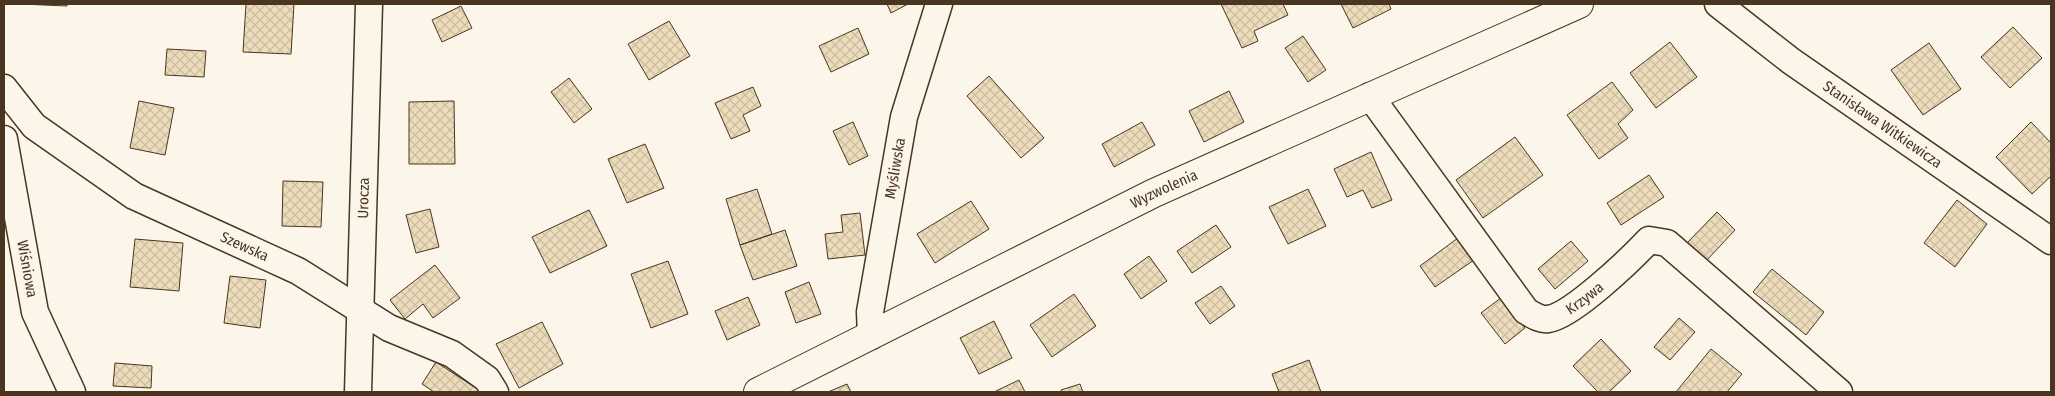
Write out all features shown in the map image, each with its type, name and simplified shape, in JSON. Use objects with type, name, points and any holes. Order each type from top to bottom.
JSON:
[{"type":"street","name":"Urocza","points":[[358,392],[369,4]]},
{"type":"street","name":"Myśliwska","points":[[872,336],[870,312],[904,117],[939,4]]},
{"type":"street","name":"Wyzwolenia","points":[[758,392],[1154,193],[1579,4]]},
{"type":"street","name":"Stanisława Witkiewicza","points":[[1718,4],[1791,61],[2051,241]]},
{"type":"street","name":"Szewska","points":[[4,88],[34,126],[134,196],[298,271],[389,328],[452,354],[487,380],[495,392]]},
{"type":"street","name":"Krzywa","points":[[1370,96],[1526,312],[1546,319],[1559,316],[1593,292],[1649,240],[1666,243],[1840,392]]},
{"type":"street","name":"Wiśniowa","points":[[4,139],[35,312],[72,392]]},
{"type":"building","points":[[21,4],[67,4],[67,6]]},
{"type":"building","points":[[246,4],[294,4],[291,54],[243,52]]},
{"type":"building","points":[[887,4],[908,4],[891,13]]},
{"type":"building","points":[[1221,4],[1283,4],[1288,15],[1254,31],[1258,41],[1242,48]]},
{"type":"building","points":[[1341,4],[1389,4],[1391,9],[1353,28]]},
{"type":"building","points":[[461,6],[472,28],[442,42],[432,20]]},
{"type":"building","points":[[669,21],[690,56],[649,80],[628,44]]},
{"type":"building","points":[[2013,27],[2042,58],[2010,88],[1981,57]]},
{"type":"building","points":[[858,28],[869,54],[831,72],[819,46]]},
{"type":"building","points":[[1303,36],[1326,70],[1308,82],[1285,48]]},
{"type":"building","points":[[1670,42],[1697,77],[1656,108],[1630,73]]},
{"type":"building","points":[[1929,43],[1961,89],[1923,115],[1891,70]]},
{"type":"building","points":[[167,49],[206,51],[204,77],[165,75]]},
{"type":"building","points":[[989,76],[1044,138],[1021,158],[967,96]]},
{"type":"building","points":[[569,78],[592,109],[574,123],[551,92]]},
{"type":"building","points":[[1612,82],[1633,110],[1618,124],[1628,138],[1599,159],[1567,115]]},
{"type":"building","points":[[753,87],[761,106],[743,115],[750,131],[731,139],[715,103]]},
{"type":"building","points":[[1229,91],[1244,122],[1204,142],[1189,111]]},
{"type":"building","points":[[139,101],[174,108],[165,155],[130,148]]},
{"type":"building","points":[[454,101],[455,164],[409,164],[409,102]]},
{"type":"building","points":[[853,122],[868,156],[849,165],[833,131]]},
{"type":"building","points":[[1142,122],[1155,145],[1114,167],[1102,144]]},
{"type":"building","points":[[2031,122],[2051,143],[2051,176],[2032,194],[1996,157]]},
{"type":"building","points":[[1515,137],[1543,175],[1483,218],[1456,180]]},
{"type":"building","points":[[645,144],[664,188],[627,203],[608,159]]},
{"type":"building","points":[[1371,152],[1392,200],[1372,208],[1363,190],[1347,197],[1334,169]]},
{"type":"building","points":[[1649,175],[1664,197],[1621,225],[1607,203]]},
{"type":"building","points":[[283,181],[323,182],[321,227],[282,226]]},
{"type":"building","points":[[757,189],[772,234],[740,245],[726,199]]},
{"type":"building","points":[[1308,189],[1326,226],[1288,244],[1269,207]]},
{"type":"building","points":[[1957,200],[1987,224],[1955,267],[1924,243]]},
{"type":"building","points":[[971,201],[989,229],[935,263],[917,234]]},
{"type":"building","points":[[430,209],[439,247],[416,253],[406,215]]},
{"type":"building","points":[[589,210],[607,246],[550,273],[532,237]]},
{"type":"building","points":[[1717,212],[1735,230],[1706,261],[1687,243]]},
{"type":"building","points":[[860,213],[865,255],[828,259],[825,234],[843,232],[841,215]]},
{"type":"building","points":[[1216,225],[1231,247],[1192,273],[1177,251]]},
{"type":"building","points":[[785,230],[797,266],[753,280],[740,245]]},
{"type":"building","points":[[1458,238],[1474,260],[1435,287],[1420,266]]},
{"type":"building","points":[[135,239],[183,243],[179,291],[130,287]]},
{"type":"building","points":[[1571,241],[1588,261],[1555,289],[1538,269]]},
{"type":"building","points":[[1149,256],[1167,281],[1141,299],[1124,274]]},
{"type":"building","points":[[668,261],[688,314],[651,328],[631,274]]},
{"type":"building","points":[[435,265],[460,298],[433,318],[423,304],[405,319],[390,300]]},
{"type":"building","points":[[1772,269],[1824,312],[1806,335],[1753,292]]},
{"type":"building","points":[[230,276],[266,280],[260,328],[224,323]]},
{"type":"building","points":[[809,282],[821,314],[796,323],[785,292]]},
{"type":"building","points":[[1221,286],[1235,306],[1210,324],[1195,303]]},
{"type":"building","points":[[1074,294],[1096,326],[1052,357],[1030,325]]},
{"type":"building","points":[[748,297],[760,325],[727,340],[715,311]]},
{"type":"building","points":[[1502,297],[1525,328],[1505,344],[1481,313]]},
{"type":"building","points":[[1679,318],[1695,332],[1670,360],[1654,347]]},
{"type":"building","points":[[994,321],[1012,358],[979,374],[960,338]]},
{"type":"building","points":[[542,322],[563,364],[519,388],[496,344]]},
{"type":"building","points":[[1601,339],[1631,371],[1609,392],[1598,392],[1573,366]]},
{"type":"building","points":[[1711,349],[1742,374],[1727,392],[1676,392]]},
{"type":"building","points":[[1309,360],[1321,392],[1279,392],[1272,374]]},
{"type":"building","points":[[436,362],[479,390],[477,392],[434,392],[422,384]]},
{"type":"building","points":[[115,363],[152,366],[151,388],[113,386]]},
{"type":"building","points":[[1019,380],[1025,392],[996,392],[996,391]]},
{"type":"building","points":[[847,384],[851,392],[828,392]]},
{"type":"building","points":[[1080,384],[1083,392],[1062,392],[1061,390]]}]
